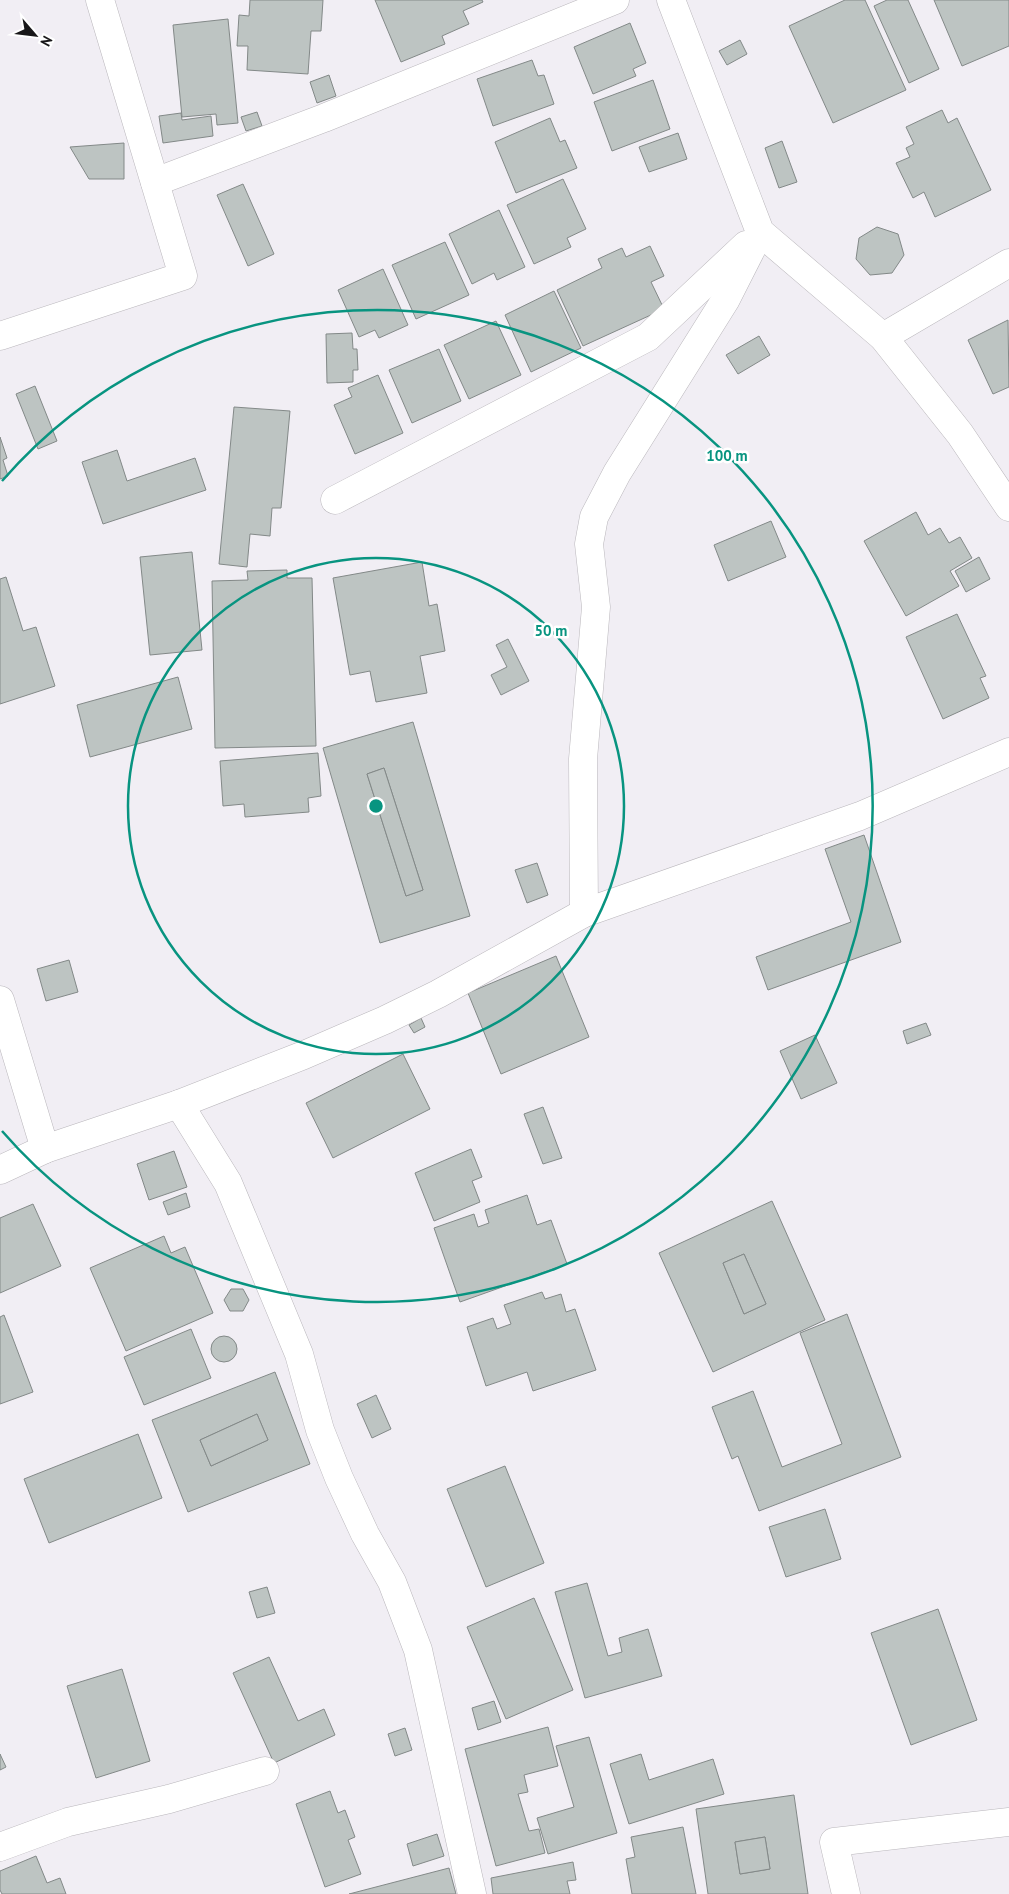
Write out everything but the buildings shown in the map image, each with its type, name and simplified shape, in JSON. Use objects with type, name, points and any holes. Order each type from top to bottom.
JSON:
[{"type":"street","points":[[0,336],[183,276],[100,0]]},
{"type":"street","points":[[155,182],[333,114],[616,0]]},
{"type":"street","points":[[671,0],[760,232],[883,337],[960,434],[1009,507]]},
{"type":"street","points":[[334,500],[648,337],[760,232]]},
{"type":"street","points":[[584,913],[584,759],[596,607],[589,544],[594,517],[617,473],[726,299],[760,232]]},
{"type":"street","points":[[883,337],[1009,263]]},
{"type":"street","points":[[0,1170],[45,1149],[179,1104],[304,1055],[385,1020],[438,994],[584,913],[860,816],[1009,752]]},
{"type":"street","points":[[0,1000],[45,1149]]},
{"type":"street","points":[[179,1104],[228,1183],[299,1354],[320,1430],[339,1478],[365,1534],[392,1582],[418,1650],[472,1894]]},
{"type":"street","points":[[0,1847],[68,1822],[169,1799],[265,1771]]},
{"type":"street","points":[[846,1894],[834,1842],[1009,1822]]}]
